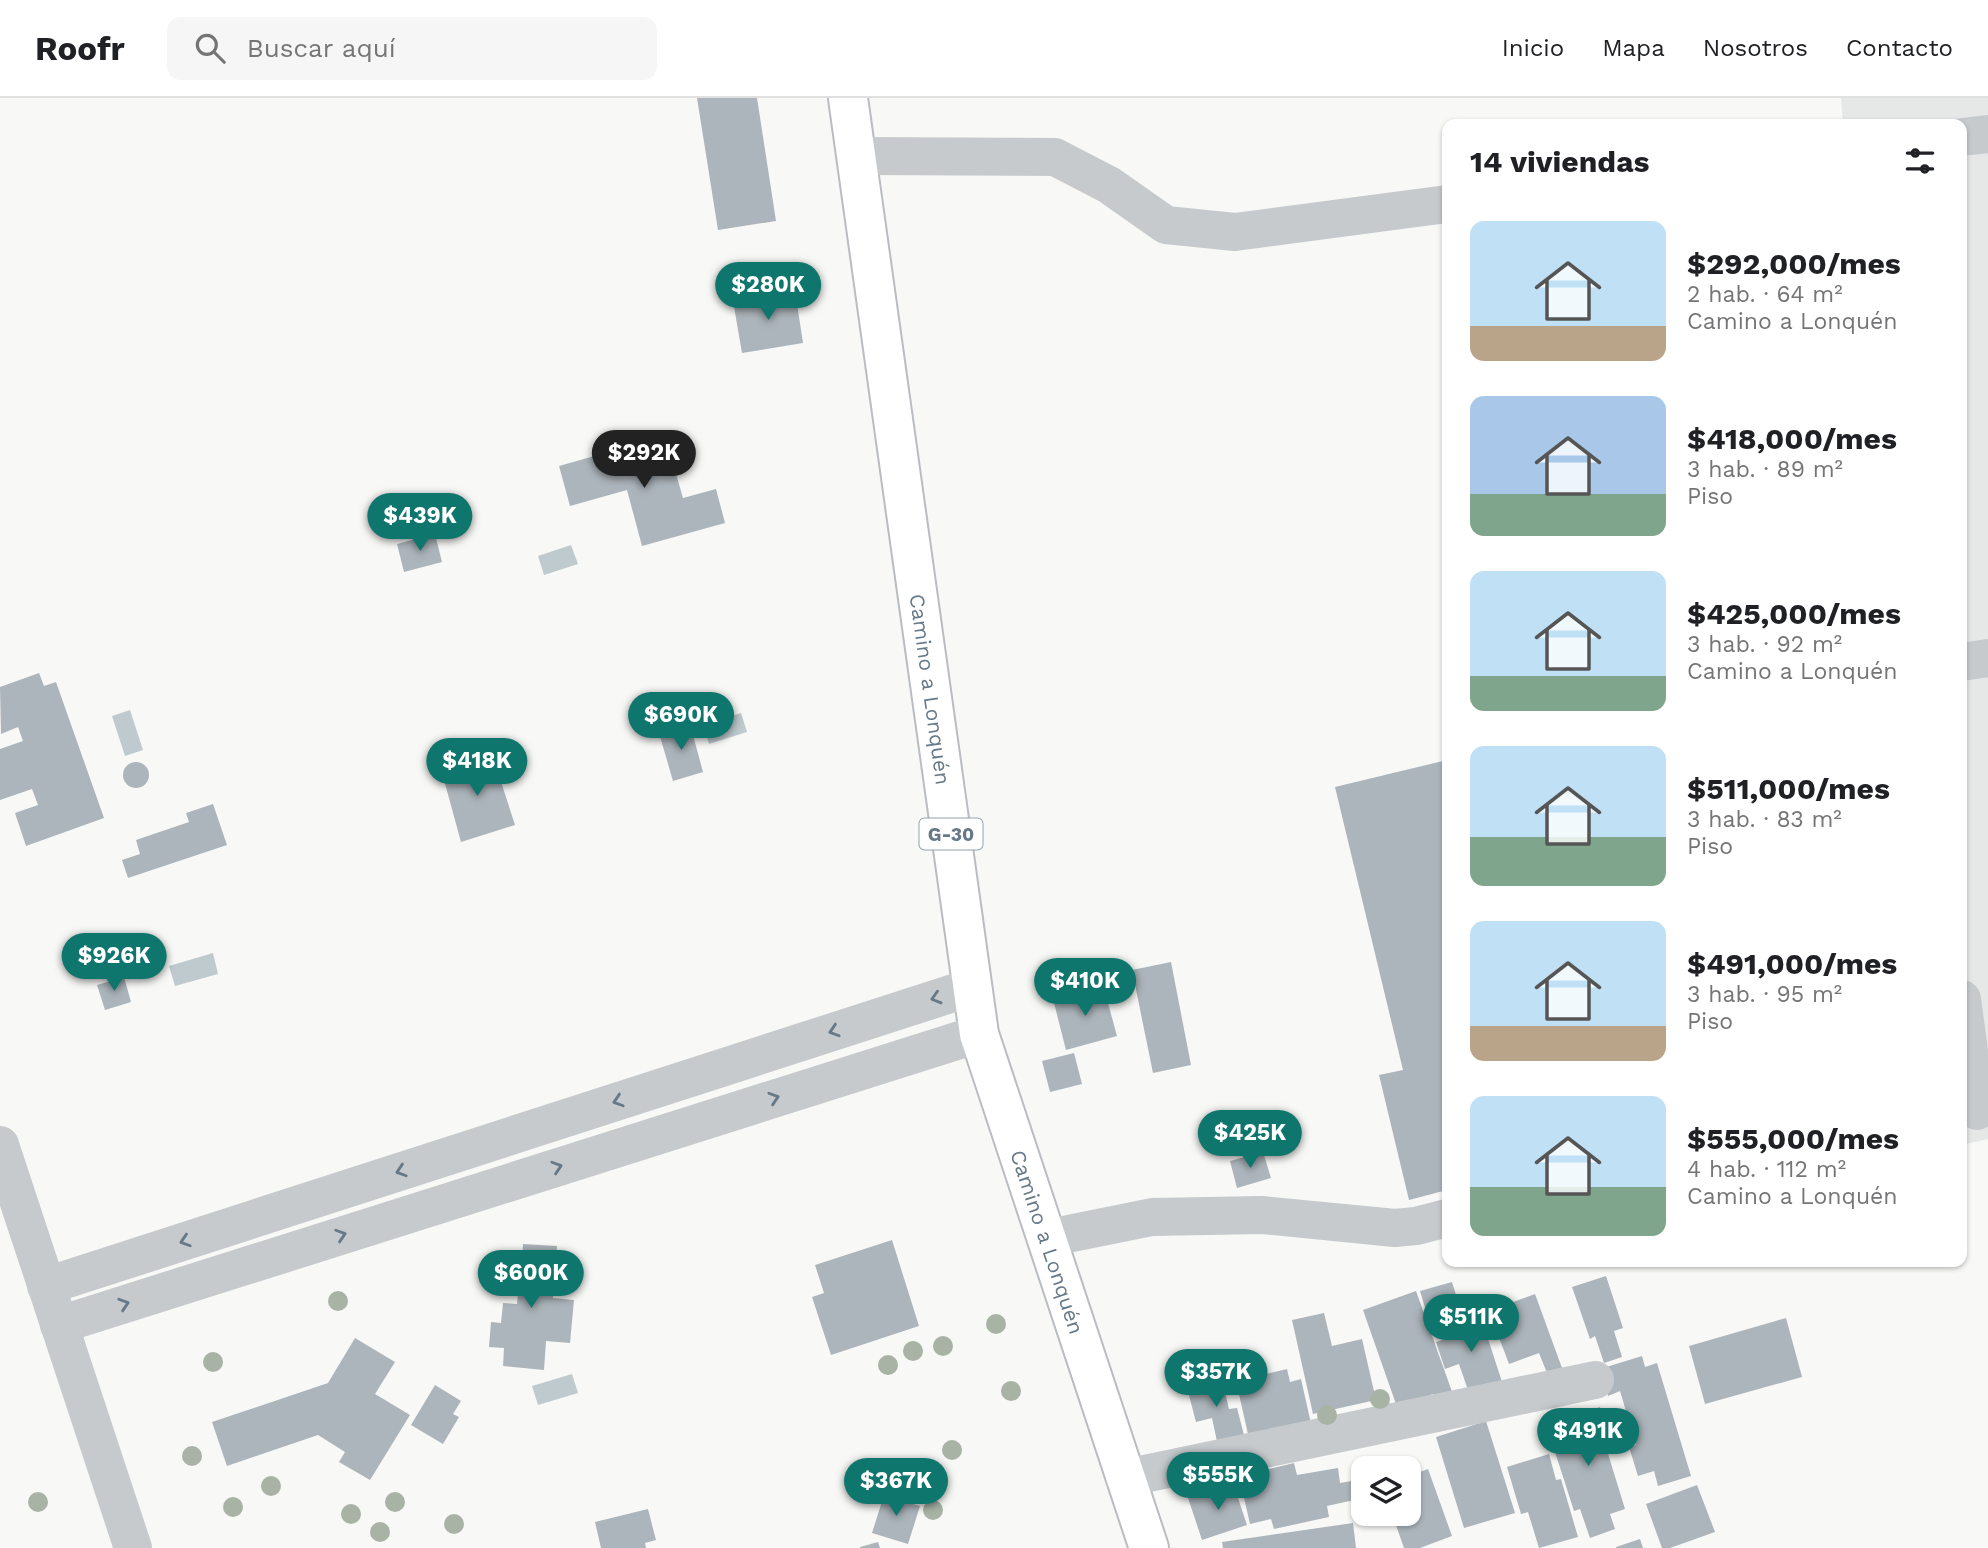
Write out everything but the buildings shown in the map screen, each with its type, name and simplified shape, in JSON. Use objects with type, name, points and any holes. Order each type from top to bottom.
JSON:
[{"type":"main road","name":"Camino a Lonquén","points":[[848,98],[979,1034],[1149,1548]]},
{"type":"street","points":[[1967,136],[1988,134]]},
{"type":"street","points":[[857,156],[1055,157],[1110,185],[1166,225],[1236,232],[1442,205]]},
{"type":"street","points":[[1967,661],[1988,658]]},
{"type":"street","points":[[46,1286],[972,987]]},
{"type":"street","points":[[59,1325],[979,1034]]},
{"type":"street","points":[[1967,1036],[1977,1111]]},
{"type":"street","points":[[0,1145],[133,1548]]},
{"type":"street","points":[[1048,1238],[1152,1217],[1262,1215],[1395,1228],[1442,1219]]},
{"type":"street","points":[[1125,1478],[1595,1380]]},
{"type":"shaded area","points":[[1841,98],[1988,98],[1988,1139],[1967,1144],[1967,119],[1843,119]]},
{"type":"shaded area","points":[[571,545],[578,564],[544,575],[538,556]]},
{"type":"shaded area","points":[[130,710],[143,750],[125,756],[112,716]]},
{"type":"shaded area","points":[[741,713],[747,732],[709,744],[703,725]]},
{"type":"shaded area","points":[[213,953],[218,974],[175,986],[169,966]]},
{"type":"shaded area","points":[[572,1374],[578,1393],[538,1405],[532,1386]]}]
